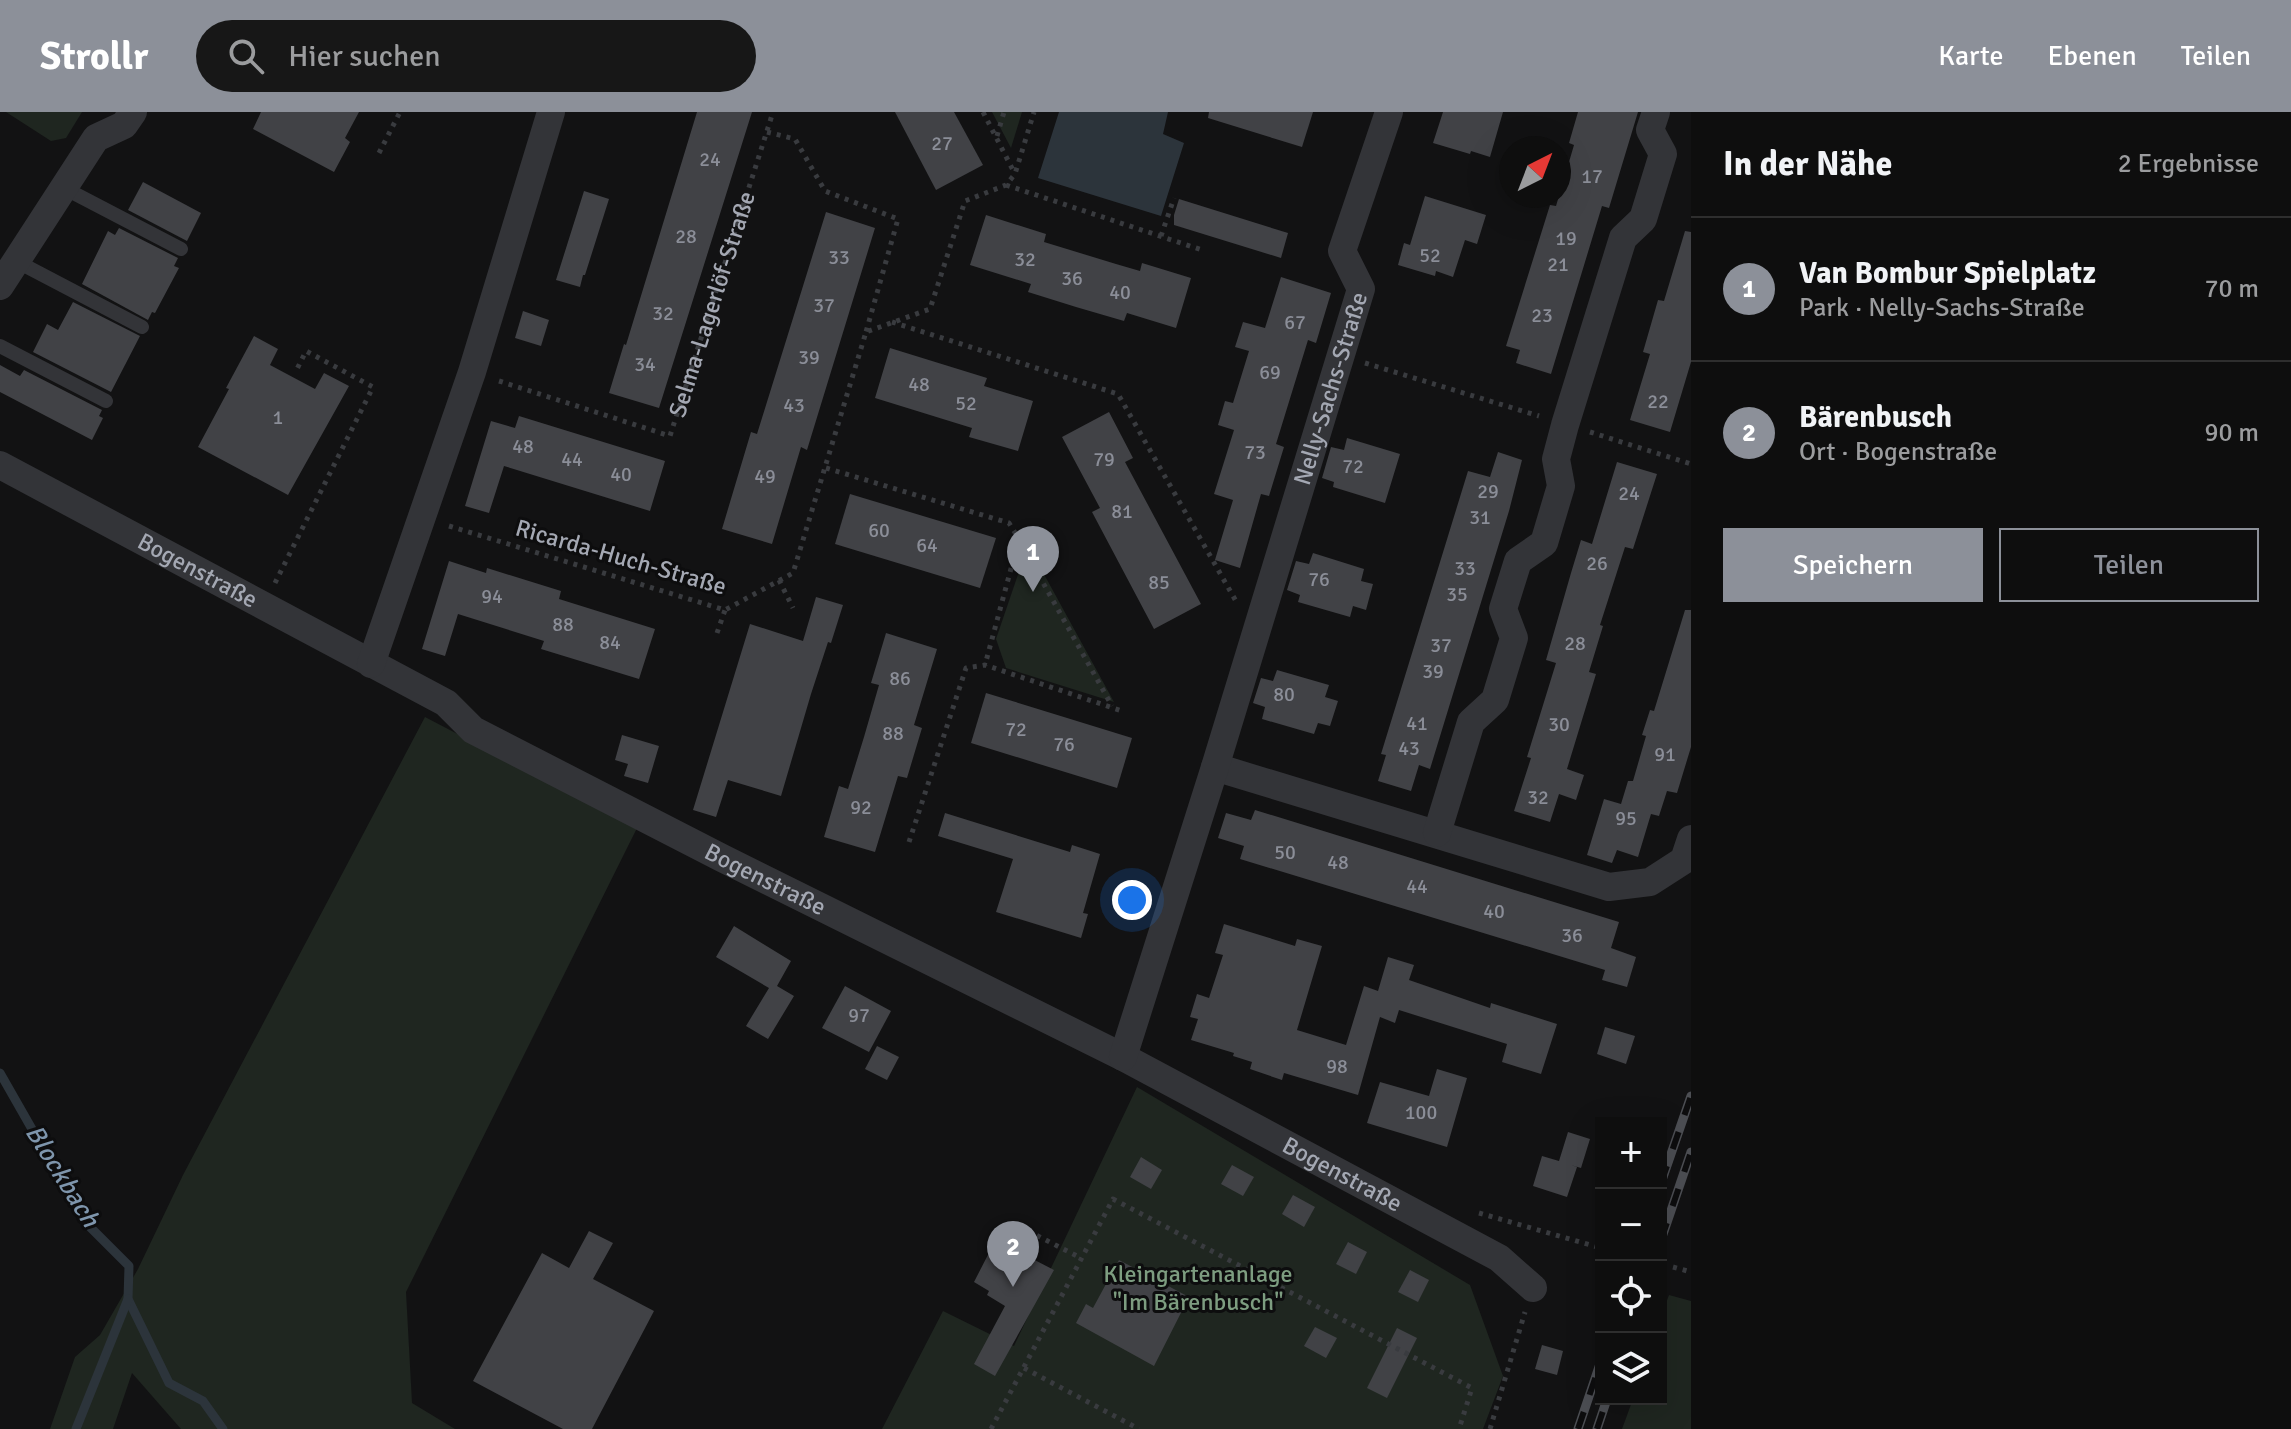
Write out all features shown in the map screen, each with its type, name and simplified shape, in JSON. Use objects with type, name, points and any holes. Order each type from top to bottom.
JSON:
[{"type":"street","points":[[0,286],[96,138],[124,125],[133,112]]},
{"type":"street","points":[[371,664],[472,372],[551,112]]},
{"type":"street","name":"Nelly-Sachs-Straße","points":[[1123,1057],[1361,289],[1342,251],[1389,112]]},
{"type":"street","points":[[1437,833],[1471,722],[1495,700],[1514,638],[1503,609],[1518,561],[1544,543],[1561,486],[1556,459],[1565,425],[1623,238],[1643,219],[1663,154],[1650,130],[1656,112]]},
{"type":"street","name":"Bogenstraße","points":[[0,465],[446,703],[473,730],[722,858],[1123,1057],[1499,1258],[1533,1288]]},
{"type":"street","points":[[1215,767],[1609,887],[1650,882],[1684,860],[1691,839]]},
{"type":"lane","points":[[64,188],[181,249]]},
{"type":"lane","points":[[16,261],[142,327]]},
{"type":"lane","points":[[0,346],[106,401]]},
{"type":"path","points":[[379,153],[400,112]]},
{"type":"path","name":"Selma-Lagerlöf-Straße","points":[[472,372],[670,436],[773,112]]},
{"type":"path","points":[[983,112],[1015,174]]},
{"type":"path","points":[[996,137],[1004,112]]},
{"type":"path","points":[[866,332],[930,309],[965,201],[1006,185],[1015,174],[1034,112]]},
{"type":"path","name":"Ricarda-Huch-Straße","points":[[420,517],[725,610],[793,573],[898,219],[825,191],[795,139],[767,132]]},
{"type":"path","points":[[1006,185],[1202,250]]},
{"type":"path","points":[[1161,236],[1174,198]]},
{"type":"path","points":[[891,322],[1118,394],[1238,605],[1259,624]]},
{"type":"path","points":[[263,607],[373,387],[306,351],[295,373]]},
{"type":"path","points":[[1341,356],[1691,464]]},
{"type":"path","points":[[826,468],[1009,523],[1112,707]]},
{"type":"path","points":[[985,665],[1019,539]]},
{"type":"path","points":[[779,580],[793,608]]},
{"type":"path","points":[[717,633],[725,610]]},
{"type":"path","points":[[909,842],[966,668],[985,665],[1122,711]]},
{"type":"path","points":[[991,1429],[1113,1199],[1472,1388],[1459,1429]]},
{"type":"path","points":[[1480,1213],[1595,1246]]},
{"type":"path","points":[[1028,1231],[1081,1258]]},
{"type":"path","points":[[1673,1267],[1691,1272]]},
{"type":"path","points":[[1490,1429],[1533,1288]]},
{"type":"path","points":[[1024,1368],[1139,1429]]},
{"type":"green space","points":[[6,112],[82,112],[66,138],[51,141]]},
{"type":"green space","points":[[992,112],[1022,112],[1011,148]]},
{"type":"green space","points":[[1028,545],[1114,702],[1006,668],[996,639]]},
{"type":"green space","points":[[425,717],[637,828],[406,1292],[412,1403],[455,1429],[181,1429],[132,1373],[113,1429],[50,1429],[75,1357],[100,1335],[138,1269],[183,1175]]},
{"type":"green space","name":"Kleingartenanlage \"Im Bärenbusch\"","points":[[1137,1087],[1470,1285],[1503,1376],[1483,1429],[882,1429],[943,1311],[1014,1346]]},
{"type":"green space","points":[[1669,1295],[1691,1301],[1691,1429],[1622,1429],[1631,1405],[1667,1405]]},
{"type":"shaded area","points":[[1059,112],[1168,112],[1163,134],[1184,143],[1161,216],[1038,178]]},
{"type":"building","points":[[261,112],[359,112],[345,138],[350,142],[334,172],[253,129]]},
{"type":"building","points":[[697,112],[752,112],[659,408],[609,393]]},
{"type":"building","points":[[895,112],[954,112],[983,165],[936,190]]},
{"type":"building","points":[[1209,112],[1313,112],[1302,147],[1208,118]]},
{"type":"building","points":[[1443,112],[1503,112],[1490,157],[1433,143]]},
{"type":"building","points":[[1578,112],[1638,112],[1609,208],[1602,206],[1551,374],[1516,363],[1520,350],[1506,346],[1549,208],[1571,208],[1571,155],[1574,145],[1571,144]]},
{"type":"building","points":[[143,182],[201,213],[187,241],[128,210]]},
{"type":"building","points":[[584,191],[609,199],[580,287],[556,280]]},
{"type":"building","points":[[1425,196],[1486,215],[1477,244],[1465,240],[1453,277],[1436,271],[1435,276],[1398,265],[1404,243],[1410,245]]},
{"type":"building","points":[[1179,199],[1288,233],[1281,258],[1174,225]]},
{"type":"building","points":[[826,212],[875,228],[807,450],[801,447],[772,544],[722,529],[751,432],[757,434]]},
{"type":"building","points":[[986,215],[1046,234],[1044,242],[1140,271],[1142,263],[1191,278],[1176,328],[1127,313],[1124,321],[1076,307],[1028,292],[1031,284],[970,265]]},
{"type":"building","points":[[119,228],[178,258],[174,266],[179,268],[155,313],[152,312],[148,320],[82,284],[108,231],[115,235]]},
{"type":"building","points":[[1685,231],[1691,232],[1691,362],[1670,432],[1630,420],[1650,354],[1643,352],[1658,300],[1664,301]]},
{"type":"building","points":[[1281,277],[1331,293],[1316,343],[1308,340],[1276,444],[1284,447],[1269,496],[1261,494],[1240,568],[1215,560],[1233,500],[1214,494],[1234,430],[1218,425],[1225,401],[1233,403],[1249,351],[1235,347],[1243,322],[1265,328]]},
{"type":"building","points":[[73,302],[140,336],[111,392],[33,352],[47,324],[58,330]]},
{"type":"building","points":[[523,311],[549,320],[541,346],[515,338]]},
{"type":"building","points":[[254,336],[278,349],[270,365],[315,389],[324,373],[349,386],[288,495],[198,447]]},
{"type":"building","points":[[890,348],[987,378],[984,386],[1033,401],[1018,451],[969,437],[972,428],[875,398]]},
{"type":"building","points":[[0,365],[20,376],[24,370],[102,410],[99,416],[103,418],[92,440],[0,392]]},
{"type":"building","points":[[1109,412],[1133,458],[1125,462],[1201,604],[1154,629],[1092,512],[1100,508],[1062,437]]},
{"type":"building","points":[[519,416],[665,461],[650,511],[504,466],[489,513],[465,506],[491,421],[515,428]]},
{"type":"building","points":[[1347,438],[1400,454],[1385,503],[1333,487],[1334,482],[1322,478],[1331,447],[1344,450]]},
{"type":"building","points":[[1498,452],[1522,460],[1430,769],[1419,765],[1411,791],[1378,781],[1386,755],[1381,754],[1468,471],[1490,477]]},
{"type":"building","points":[[1617,462],[1657,474],[1633,549],[1625,547],[1600,625],[1603,626],[1589,672],[1596,674],[1567,769],[1584,775],[1576,800],[1559,794],[1550,822],[1514,811],[1556,663],[1546,660],[1571,573],[1581,540],[1592,544]]},
{"type":"building","points":[[850,494],[996,538],[980,588],[835,544]]},
{"type":"building","points":[[1313,553],[1364,569],[1361,581],[1373,584],[1366,610],[1353,606],[1350,617],[1298,602],[1300,595],[1287,590],[1296,561],[1309,564]]},
{"type":"building","points":[[449,561],[486,573],[487,568],[561,591],[559,599],[655,629],[639,679],[541,649],[544,641],[458,614],[445,656],[422,649]]},
{"type":"building","points":[[816,597],[843,605],[811,694],[781,796],[728,780],[716,817],[693,810],[750,624],[803,641]]},
{"type":"building","points":[[1685,610],[1691,610],[1691,747],[1677,793],[1667,791],[1659,816],[1651,814],[1638,857],[1617,850],[1612,863],[1587,855],[1604,799],[1621,804],[1628,781],[1633,781],[1646,736],[1642,735],[1650,710],[1654,711]]},
{"type":"building","points":[[886,633],[937,649],[914,725],[922,728],[907,778],[898,776],[875,852],[824,837],[839,786],[848,789],[864,737],[879,685],[871,683]]},
{"type":"building","points":[[1277,670],[1329,685],[1325,697],[1338,701],[1330,726],[1318,723],[1314,734],[1262,719],[1265,707],[1253,703],[1261,678],[1273,681]]},
{"type":"building","points":[[986,693],[1132,738],[1117,788],[971,743]]},
{"type":"building","points":[[622,735],[659,746],[648,783],[624,776],[628,764],[615,760]]},
{"type":"building","points":[[1255,810],[1619,922],[1611,948],[1636,957],[1627,987],[1602,980],[1605,970],[1240,859],[1244,846],[1218,838],[1226,813],[1251,820]]},
{"type":"building","points":[[945,813],[1070,852],[1072,845],[1100,854],[1083,913],[1088,914],[1081,938],[996,912],[1013,859],[938,836]]},
{"type":"building","points":[[1224,924],[1295,946],[1297,939],[1322,946],[1297,1030],[1346,1045],[1364,986],[1378,991],[1388,957],[1414,965],[1409,980],[1490,1008],[1491,1003],[1557,1024],[1541,1074],[1502,1062],[1507,1044],[1399,1010],[1395,1023],[1380,1017],[1358,1095],[1284,1073],[1282,1080],[1250,1069],[1252,1062],[1233,1056],[1234,1053],[1191,1040],[1198,1019],[1190,1017],[1197,994],[1209,998],[1223,955],[1215,953]]},
{"type":"building","points":[[734,926],[791,961],[777,986],[794,996],[768,1039],[746,1026],[769,988],[716,957]]},
{"type":"building","points":[[845,986],[891,1011],[869,1052],[822,1028]]},
{"type":"building","points":[[1605,1027],[1635,1036],[1626,1064],[1597,1054]]},
{"type":"building","points":[[877,1046],[899,1057],[887,1080],[865,1069]]},
{"type":"building","points":[[1437,1069],[1467,1078],[1447,1147],[1367,1123],[1380,1082],[1429,1096]]},
{"type":"building","points":[[1568,1132],[1590,1139],[1581,1168],[1571,1165],[1577,1167],[1567,1197],[1533,1186],[1542,1156],[1559,1161]]},
{"type":"building","points":[[1141,1157],[1162,1170],[1151,1189],[1130,1177]]},
{"type":"building","points":[[1232,1165],[1254,1177],[1243,1196],[1221,1184]]},
{"type":"building","points":[[1293,1195],[1315,1207],[1304,1227],[1282,1214]]},
{"type":"building","points":[[589,1231],[613,1243],[593,1279],[654,1311],[592,1429],[563,1429],[473,1381],[542,1253],[569,1268]]},
{"type":"building","points":[[1348,1242],[1367,1252],[1356,1274],[1336,1264]]},
{"type":"building","points":[[993,1245],[1022,1261],[1025,1255],[1054,1270],[995,1376],[974,1364],[1005,1306],[974,1282]]},
{"type":"building","points":[[1119,1260],[1189,1297],[1154,1366],[1076,1323],[1086,1304],[1093,1308]]},
{"type":"building","points":[[1410,1270],[1429,1280],[1418,1302],[1398,1292]]},
{"type":"building","points":[[1315,1327],[1337,1338],[1326,1358],[1304,1346]]},
{"type":"building","points":[[1397,1328],[1417,1338],[1387,1398],[1367,1388]]},
{"type":"building","points":[[1542,1345],[1563,1351],[1557,1375],[1535,1369]]},
{"type":"waterway","name":"Blockbach","points":[[0,1073],[85,1222],[129,1266],[128,1299],[169,1383],[203,1401],[223,1429]]},
{"type":"waterway","points":[[76,1429],[128,1299]]},
{"type":"railway","points":[[1667,1166],[1691,1096]]},
{"type":"railway","points":[[1667,1222],[1691,1152]]},
{"type":"railway","points":[[1578,1429],[1595,1379]]},
{"type":"railway","points":[[1597,1429],[1605,1405]]},
{"type":"place","name":"Van Bombur Spielplatz","points":[[1033,592]]},
{"type":"place","name":"Bärenbusch","points":[[1013,1287]]}]
